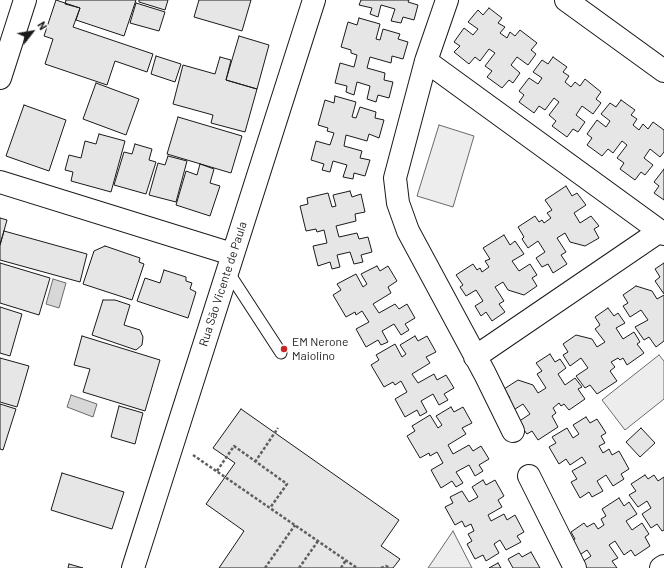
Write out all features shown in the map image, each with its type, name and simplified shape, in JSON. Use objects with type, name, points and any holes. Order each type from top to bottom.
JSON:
[{"type":"street","points":[[0,78],[25,0]]},
{"type":"street","name":"Rua São Vicente de Paula","points":[[133,568],[229,262],[314,0]]},
{"type":"street","points":[[447,0],[426,61],[395,178],[398,203],[408,231],[513,431]]},
{"type":"street","points":[[566,0],[664,71]]},
{"type":"street","points":[[426,61],[662,232],[475,357]]},
{"type":"street","points":[[0,182],[229,262]]},
{"type":"street","points":[[528,476],[575,568]]},
{"type":"lane","points":[[229,262],[281,354]]},
{"type":"path","points":[[254,462],[278,428]]},
{"type":"path","points":[[173,441],[357,568]]},
{"type":"path","points":[[217,470],[234,446],[286,484],[270,508]]},
{"type":"path","points":[[265,568],[295,525]]},
{"type":"path","points":[[299,568],[318,540]]},
{"type":"path","points":[[341,568],[346,560]]},
{"type":"path","points":[[381,568],[386,566],[390,568]]},
{"type":"shaded area","points":[[439,125],[474,136],[453,207],[417,196]]},
{"type":"shaded area","points":[[53,279],[66,283],[59,308],[46,304]]},
{"type":"shaded area","points":[[659,355],[664,361],[664,399],[625,430],[602,400]]},
{"type":"shaded area","points":[[71,395],[97,404],[93,417],[67,407]]},
{"type":"shaded area","points":[[453,531],[472,568],[428,568]]},
{"type":"building","points":[[56,0],[80,8],[73,27],[153,54],[147,72],[115,61],[107,85],[45,64],[53,39],[44,36]]},
{"type":"building","points":[[66,0],[136,0],[124,36],[76,20],[80,8],[65,4]]},
{"type":"building","points":[[139,0],[168,0],[165,10],[139,2]]},
{"type":"building","points":[[199,0],[251,0],[242,31],[194,17]]},
{"type":"building","points":[[361,0],[409,0],[408,2],[418,5],[414,20],[403,17],[401,23],[391,21],[395,9],[381,5],[378,17],[370,14],[372,8],[359,5]]},
{"type":"building","points":[[136,3],[165,12],[159,31],[130,23]]},
{"type":"building","points":[[489,8],[502,18],[498,23],[505,27],[500,33],[507,38],[510,32],[515,36],[520,30],[537,43],[531,50],[536,54],[528,65],[517,57],[511,65],[520,73],[513,83],[509,80],[502,88],[487,77],[492,71],[485,66],[495,53],[489,49],[480,61],[475,57],[469,64],[454,52],[460,46],[454,42],[464,28],[473,35],[478,29],[468,22],[478,10],[483,15]]},
{"type":"building","points":[[359,18],[380,24],[376,39],[380,40],[383,29],[400,34],[398,39],[408,42],[403,59],[392,56],[391,63],[370,57],[367,68],[385,73],[384,80],[393,82],[389,98],[378,95],[376,102],[367,99],[370,86],[357,82],[354,95],[346,92],[347,86],[335,83],[340,63],[354,67],[357,55],[351,53],[351,50],[341,47],[348,22],[357,25]]},
{"type":"building","points":[[239,36],[269,45],[257,89],[226,80]]},
{"type":"building","points":[[156,56],[181,64],[175,82],[151,74]]},
{"type":"building","points":[[220,57],[231,60],[226,80],[257,89],[245,132],[211,123],[213,115],[173,104],[183,65],[215,74]]},
{"type":"building","points":[[553,57],[567,67],[563,72],[569,76],[565,82],[571,87],[575,82],[580,86],[585,79],[601,92],[596,99],[601,103],[593,114],[582,106],[576,115],[585,122],[578,132],[573,129],[567,137],[552,126],[556,121],[549,115],[559,102],[554,98],[545,110],[539,106],[534,113],[519,102],[524,95],[519,91],[529,78],[538,84],[542,78],[533,72],[542,60],[548,64]]},
{"type":"building","points":[[96,83],[139,99],[126,135],[83,119]]},
{"type":"building","points":[[335,96],[356,102],[352,117],[356,118],[360,107],[376,112],[375,118],[384,120],[379,138],[369,134],[367,141],[346,135],[344,146],[362,151],[360,158],[370,160],[365,176],[354,173],[353,179],[343,177],[347,165],[333,161],[330,172],[322,170],[324,164],[311,160],[316,141],[330,145],[334,133],[327,131],[328,128],[318,125],[325,100],[334,103]]},
{"type":"building","points":[[621,100],[635,110],[631,115],[637,119],[633,125],[639,130],[643,124],[648,129],[653,122],[664,130],[664,152],[660,157],[650,149],[644,158],[653,165],[645,175],[641,172],[635,180],[620,169],[624,163],[617,158],[627,145],[622,141],[613,153],[608,149],[602,156],[587,145],[592,138],[587,134],[597,120],[606,127],[610,121],[601,114],[610,103],[616,107]]},
{"type":"building","points":[[24,105],[66,120],[49,171],[6,156]]},
{"type":"building","points":[[178,117],[242,136],[231,173],[167,154]]},
{"type":"building","points":[[99,134],[125,141],[111,192],[71,181],[73,172],[65,170],[69,155],[81,158],[85,141],[96,144]]},
{"type":"building","points":[[135,144],[152,149],[149,160],[156,162],[146,194],[114,185],[124,152],[132,154]]},
{"type":"building","points":[[168,156],[187,161],[176,202],[149,195],[158,163],[165,165]]},
{"type":"building","points":[[200,164],[214,169],[210,183],[220,186],[210,216],[176,205],[186,171],[197,175]]},
{"type":"building","points":[[664,169],[664,200],[654,193],[659,186],[654,182]]},
{"type":"building","points":[[566,186],[572,196],[577,193],[586,205],[574,213],[580,223],[591,216],[599,226],[594,229],[599,238],[585,246],[570,242],[565,233],[557,238],[566,252],[561,255],[567,264],[553,273],[548,264],[542,267],[536,258],[545,252],[538,241],[528,248],[522,239],[524,237],[518,227],[535,216],[539,222],[542,220],[544,223],[551,218],[547,213],[552,210],[545,200]]},
{"type":"building","points":[[350,191],[352,197],[361,194],[365,212],[355,214],[356,221],[336,226],[339,237],[357,233],[359,239],[368,237],[372,252],[361,255],[363,262],[354,264],[350,252],[337,255],[340,267],[332,269],[330,262],[318,266],[313,246],[327,243],[324,230],[317,232],[316,229],[306,231],[300,206],[308,204],[307,198],[328,193],[332,207],[336,206],[333,195]]},
{"type":"building","points":[[0,218],[7,220],[0,245]]},
{"type":"building","points":[[4,231],[87,254],[80,282],[0,260],[0,245]]},
{"type":"building","points":[[504,235],[510,245],[515,241],[524,254],[512,261],[519,271],[530,264],[537,275],[532,278],[537,286],[524,295],[508,290],[503,282],[495,287],[504,301],[499,304],[505,312],[492,321],[486,312],[481,316],[475,306],[483,301],[476,290],[466,296],[460,287],[463,285],[456,275],[473,264],[477,270],[480,268],[482,272],[489,267],[485,261],[490,259],[483,248]]},
{"type":"building","points":[[105,246],[140,258],[139,262],[144,264],[132,300],[83,284],[94,251]]},
{"type":"building","points":[[0,263],[50,278],[39,315],[0,303]]},
{"type":"building","points":[[664,263],[664,294],[655,281],[660,277],[655,269]]},
{"type":"building","points":[[377,266],[380,271],[388,266],[397,281],[388,287],[391,293],[373,304],[379,313],[395,304],[399,309],[407,304],[415,318],[405,324],[409,330],[401,335],[394,324],[382,331],[388,342],[381,345],[378,340],[366,347],[356,329],[369,322],[362,311],[356,315],[355,312],[346,317],[333,295],[341,290],[337,284],[356,274],[363,287],[367,284],[361,274]]},
{"type":"building","points":[[164,270],[186,277],[186,281],[192,283],[190,289],[196,292],[188,318],[137,301],[145,278],[160,283]]},
{"type":"building","points":[[636,286],[652,291],[657,299],[664,295],[664,341],[656,347],[649,337],[644,340],[635,327],[648,320],[641,310],[630,317],[623,306],[628,303],[623,295]]},
{"type":"building","points":[[103,300],[115,300],[130,305],[124,325],[140,330],[143,337],[142,345],[136,350],[92,335]]},
{"type":"building","points":[[0,307],[22,314],[10,356],[0,353]]},
{"type":"building","points":[[608,308],[614,316],[618,313],[625,323],[616,328],[623,339],[634,332],[640,342],[637,344],[644,353],[627,365],[623,358],[620,360],[618,358],[611,362],[615,367],[610,371],[617,381],[597,394],[590,385],[585,388],[576,376],[588,368],[581,358],[570,366],[563,355],[568,352],[563,344],[576,335],[592,339],[597,347],[605,342],[595,329],[600,325],[595,317]]},
{"type":"building","points":[[82,336],[160,360],[145,411],[83,392],[90,369],[74,365]]},
{"type":"building","points":[[415,336],[418,341],[427,336],[436,352],[426,357],[430,363],[412,374],[418,383],[434,374],[437,380],[446,375],[454,388],[444,394],[448,400],[439,405],[433,394],[421,401],[427,412],[420,416],[417,410],[405,417],[395,399],[407,392],[401,381],[395,385],[393,382],[384,387],[371,365],[379,360],[376,355],[395,344],[402,357],[406,354],[400,345]]},
{"type":"building","points":[[550,354],[555,362],[560,359],[566,368],[558,374],[565,385],[575,378],[582,387],[578,389],[585,399],[569,410],[564,404],[561,406],[559,403],[553,408],[556,413],[552,416],[558,427],[538,440],[532,431],[527,434],[518,422],[530,414],[523,404],[512,411],[505,401],[510,398],[504,389],[518,380],[533,385],[538,393],[546,388],[537,374],[542,371],[536,363]]},
{"type":"building","points":[[0,358],[29,366],[17,407],[0,402]]},
{"type":"building","points":[[0,404],[16,409],[3,450],[0,449]]},
{"type":"building","points":[[119,406],[143,413],[135,444],[111,437]]},
{"type":"building","points":[[451,407],[454,412],[463,407],[472,423],[462,428],[466,434],[448,445],[453,454],[469,445],[473,451],[481,446],[489,459],[479,465],[483,471],[475,476],[469,465],[456,472],[463,483],[456,487],[452,481],[441,488],[431,470],[443,463],[437,452],[430,456],[429,453],[420,458],[407,436],[415,431],[412,426],[430,415],[438,428],[442,425],[436,416]]},
{"type":"building","points":[[241,409],[399,520],[381,546],[400,559],[393,568],[219,568],[244,531],[206,504],[235,463],[213,448]]},
{"type":"building","points":[[586,417],[590,423],[597,419],[606,433],[601,436],[605,443],[599,446],[603,453],[609,449],[612,455],[619,451],[629,469],[621,474],[624,479],[613,486],[606,475],[597,481],[603,491],[592,497],[589,492],[580,498],[571,482],[577,479],[572,471],[586,463],[582,457],[570,465],[566,459],[559,464],[549,447],[556,443],[552,437],[567,428],[573,438],[579,434],[573,425]]},
{"type":"building","points":[[641,428],[655,443],[640,457],[626,442]]},
{"type":"building","points":[[62,473],[124,492],[112,529],[51,510]]},
{"type":"building","points":[[645,475],[648,479],[654,475],[658,481],[664,477],[664,530],[662,531],[657,524],[651,528],[642,514],[651,508],[647,501],[638,507],[629,495],[636,491],[631,484]]},
{"type":"building","points":[[483,480],[486,485],[495,480],[504,496],[498,500],[502,507],[488,515],[491,521],[504,514],[507,520],[515,515],[524,532],[517,536],[521,542],[506,550],[500,540],[494,544],[499,553],[486,561],[483,555],[475,559],[467,544],[472,541],[468,534],[474,531],[471,524],[465,527],[462,521],[455,525],[445,507],[453,503],[450,497],[462,491],[469,502],[478,497],[472,487]]},
{"type":"building","points":[[619,498],[624,506],[629,502],[637,514],[626,521],[632,530],[642,523],[649,534],[645,537],[650,546],[635,556],[631,550],[624,555],[615,541],[609,545],[618,558],[612,561],[617,568],[586,568],[582,562],[591,556],[587,550],[578,556],[569,543],[575,539],[571,532],[584,523],[587,527],[594,523],[598,529],[604,525],[601,519],[606,516],[602,509]]},
{"type":"building","points":[[531,552],[540,568],[513,568],[508,559],[519,553],[522,557]]},
{"type":"building","points":[[498,563],[501,568],[489,568]]},
{"type":"building","points":[[69,564],[83,568],[68,568]]},
{"type":"place","name":"EM Nerone Maiolino","points":[[284,349]]}]
